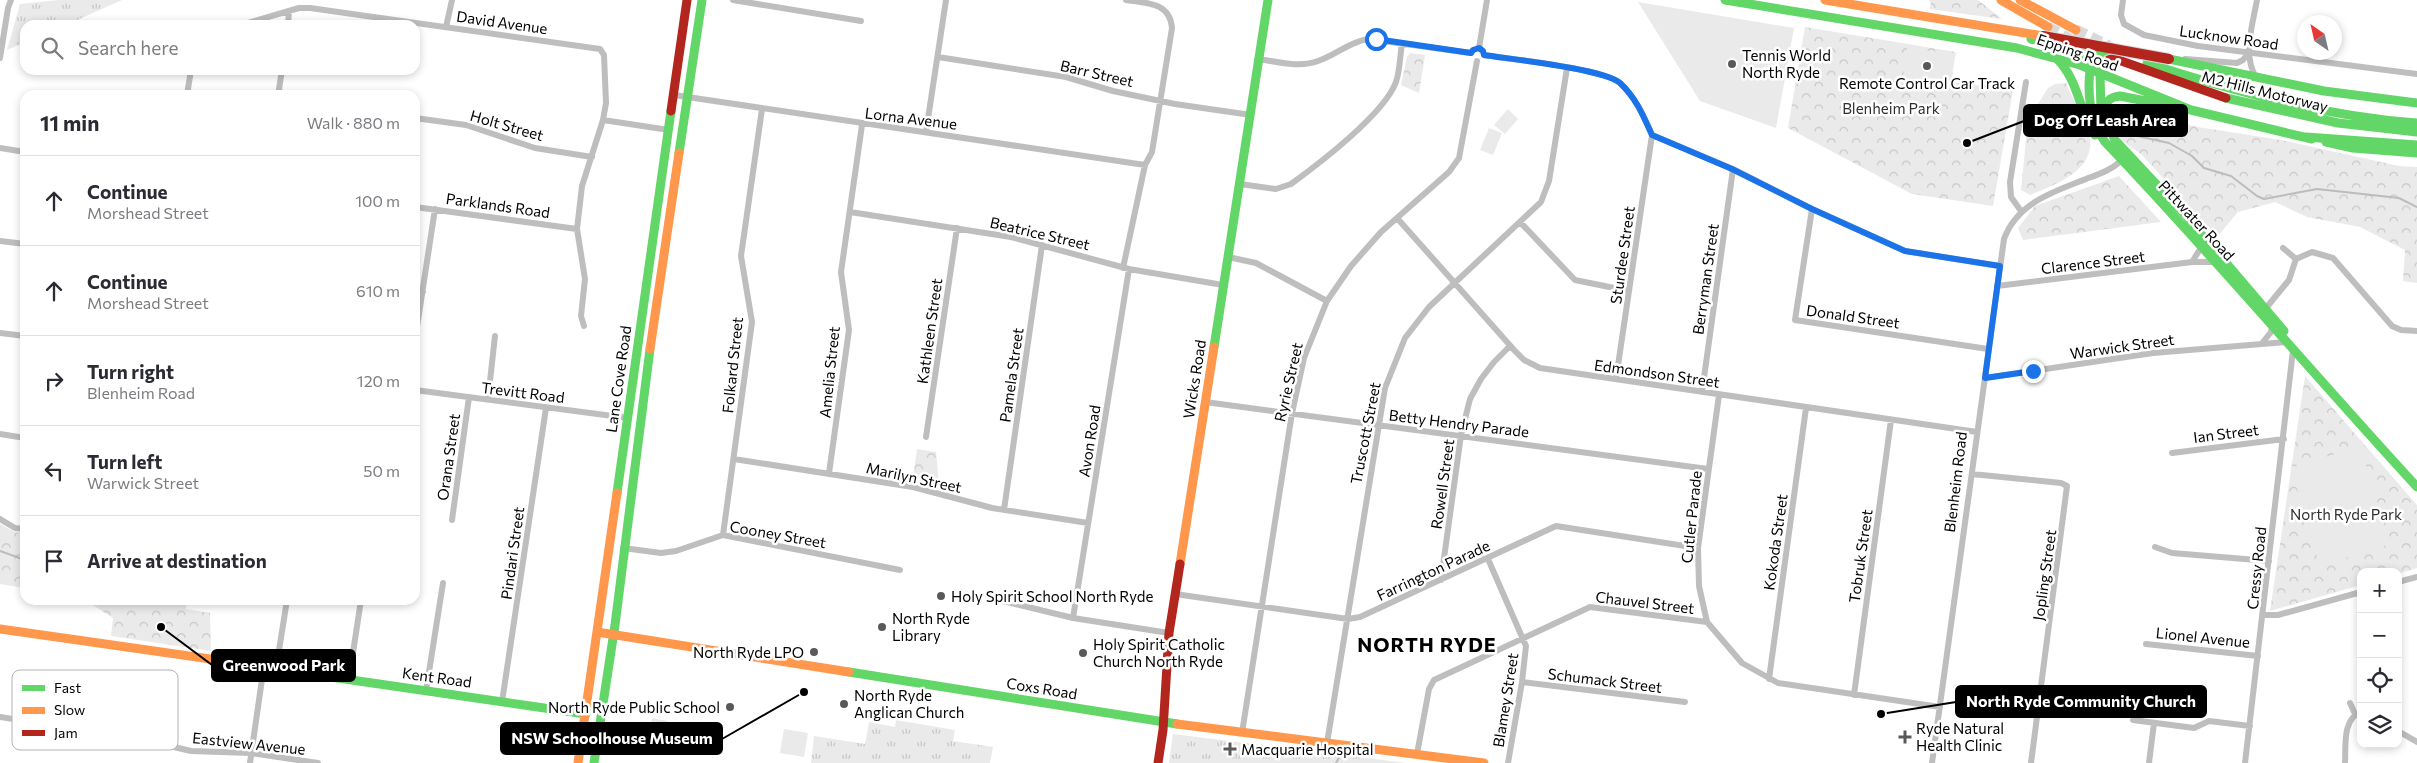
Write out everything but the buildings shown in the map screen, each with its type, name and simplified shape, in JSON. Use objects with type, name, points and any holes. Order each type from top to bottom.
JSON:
[{"type":"main road","name":"Lane Cove Road","points":[[578,763],[687,0]]},
{"type":"main road","name":"Lane Cove Road","points":[[594,763],[613,634],[643,394],[702,0]]},
{"type":"main road","name":"Wicks Road","points":[[1158,763],[1163,722],[1169,633],[1268,0]]},
{"type":"main road","name":"Epping Road","points":[[1725,0],[1762,3],[1812,16],[2008,47],[2095,65],[2191,110],[2353,148],[2417,153]]},
{"type":"main road","name":"Epping Road","points":[[1825,0],[1997,29],[2045,31],[2111,53],[2169,59],[2324,91],[2417,103]]},
{"type":"main road","points":[[2001,0],[2045,31]]},
{"type":"main road","points":[[2020,0],[2076,30]]},
{"type":"main road","points":[[1997,29],[2083,53],[2095,65],[2102,51],[2111,53]]},
{"type":"main road","name":"M2 Hills Motorway","points":[[2111,53],[2182,85],[2280,113],[2358,127],[2417,132]]},
{"type":"main road","points":[[2054,58],[2069,71],[2086,121],[2097,137],[2105,142]]},
{"type":"main road","name":"M2 Hills Motorway","points":[[2147,63],[2211,84],[2292,106],[2372,119],[2417,123]]},
{"type":"main road","name":"Pittwater Road","points":[[2095,65],[2103,116],[2124,158],[2249,298],[2306,366],[2316,375]]},
{"type":"main road","name":"Pittwater Road","points":[[2095,65],[2088,93],[2091,112],[2097,130],[2105,142],[2187,217],[2266,308],[2316,375],[2417,487]]},
{"type":"main road","points":[[2103,116],[2105,103],[2117,96],[2191,110]]},
{"type":"main road","points":[[2306,138],[2417,145]]},
{"type":"main road","name":"Kent Road","points":[[0,629],[602,716]]},
{"type":"main road","name":"Coxs Road","points":[[598,632],[1163,722],[1484,763]]},
{"type":"street","points":[[0,58],[11,0]]},
{"type":"street","points":[[446,27],[452,0]]},
{"type":"street","points":[[733,0],[861,21]]},
{"type":"street","points":[[926,132],[946,0]]},
{"type":"street","name":"Avon Road","points":[[1073,618],[1126,268],[1145,166],[1152,152],[1172,28],[1171,19],[1159,5],[1126,0]]},
{"type":"street","points":[[1479,48],[1487,0]]},
{"type":"street","name":"Lucknow Road","points":[[2123,0],[2122,20],[2129,29],[2163,40],[2417,74]]},
{"type":"street","points":[[2257,0],[2249,52],[2252,69],[2257,78]]},
{"type":"street","name":"David Avenue","points":[[259,20],[299,8],[310,8],[396,20]]},
{"type":"street","points":[[288,20],[289,11]]},
{"type":"street","name":"David Avenue","points":[[420,23],[600,49],[605,60],[606,103],[603,120]]},
{"type":"street","points":[[1259,59],[1302,64],[1317,61],[1361,40],[1376,39],[1471,53],[1479,48]]},
{"type":"street","points":[[1240,184],[1271,188],[1286,187],[1300,178],[1374,115],[1387,99],[1396,81],[1402,43]]},
{"type":"street","points":[[1479,48],[1483,51],[1484,55]]},
{"type":"street","points":[[2169,59],[2217,60],[2237,63],[2243,60],[2249,52]]},
{"type":"street","points":[[1471,53],[1472,57],[1477,61],[1482,59],[1484,55]]},
{"type":"street","points":[[1484,55],[1599,74],[1618,81],[1638,103],[1652,135],[1732,169],[1812,209],[1905,251],[2000,266]]},
{"type":"street","name":"Barr Street","points":[[938,57],[1066,77],[1113,91],[1160,101],[1251,115]]},
{"type":"street","name":"Ryrie Street","points":[[1242,733],[1292,413],[1304,358],[1327,301],[1364,250],[1449,172],[1459,158],[1477,61]]},
{"type":"street","name":"Truscott Street","points":[[1327,743],[1377,425],[1385,388],[1405,338],[1428,307],[1541,202],[1547,189],[1567,68]]},
{"type":"street","points":[[188,90],[190,75]]},
{"type":"street","points":[[279,90],[281,75]]},
{"type":"street","points":[[2021,211],[2011,197],[2010,182],[2026,82]]},
{"type":"street","name":"Lorna Avenue","points":[[674,95],[1145,166]]},
{"type":"street","name":"Folkard Street","points":[[723,535],[752,322],[741,256],[762,109]]},
{"type":"street","name":"Holt Street","points":[[420,119],[466,125],[535,148],[592,157]]},
{"type":"street","points":[[584,326],[581,316],[584,279],[577,229],[582,186],[603,120],[669,130]]},
{"type":"street","name":"Amelia Street","points":[[829,473],[849,330],[841,272],[862,124]]},
{"type":"street","name":"Sturdee Street","points":[[1616,379],[1652,135]]},
{"type":"street","points":[[0,148],[20,151]]},
{"type":"street","name":"Blenheim Road","points":[[1932,763],[2005,236],[2011,223],[2021,211],[2035,201],[2107,171],[2124,158]]},
{"type":"street","name":"Berryman Street","points":[[1702,392],[1732,169]]},
{"type":"street","name":"Parklands Road","points":[[420,208],[577,229]]},
{"type":"street","points":[[420,310],[435,209]]},
{"type":"street","name":"Donald Street","points":[[1812,209],[1795,320],[1988,349]]},
{"type":"street","name":"Beatrice Street","points":[[850,212],[1011,236],[1126,268],[1223,285]]},
{"type":"street","name":"Edmondson Street","points":[[1397,218],[1510,346],[1524,360],[1540,368],[1977,432]]},
{"type":"street","points":[[1520,222],[1575,280],[1629,291]]},
{"type":"street","name":"Kathleen Street","points":[[926,437],[957,228]]},
{"type":"street","points":[[0,240],[20,243]]},
{"type":"street","name":"Pamela Street","points":[[1004,510],[1042,245]]},
{"type":"street","points":[[2192,262],[2202,246]]},
{"type":"street","points":[[2283,248],[2296,259]]},
{"type":"street","points":[[2266,308],[2289,280],[2296,259],[2312,252],[2333,258],[2392,326],[2401,330],[2417,331]]},
{"type":"street","points":[[1228,257],[1256,263],[1327,301]]},
{"type":"street","name":"Clarence Street","points":[[1997,286],[2192,262],[2217,262]]},
{"type":"street","points":[[2249,298],[2266,308],[2271,332],[2263,342]]},
{"type":"street","points":[[0,333],[20,335]]},
{"type":"street","points":[[488,399],[495,336]]},
{"type":"street","name":"Warwick Street","points":[[1985,378],[2153,353],[2263,342],[2286,342]]},
{"type":"street","name":"Rowell Street","points":[[1441,580],[1461,436],[1470,399],[1481,379],[1510,346]]},
{"type":"street","name":"Cressy Road","points":[[2245,763],[2294,350]]},
{"type":"street","points":[[2292,376],[2296,368],[2306,366]]},
{"type":"street","name":"Trevitt Road","points":[[420,391],[628,418]]},
{"type":"street","name":"Cutler Parade","points":[[1719,395],[1698,548],[1699,586],[1707,622],[1742,663],[1768,679],[1790,686],[1940,707]]},
{"type":"street","name":"Orana Street","points":[[452,520],[469,397]]},
{"type":"street","name":"Betty Hendry Parade","points":[[1205,402],[1708,469]]},
{"type":"street","name":"Pindari Street","points":[[502,702],[546,408]]},
{"type":"street","name":"Kokoda Street","points":[[1768,679],[1806,408]]},
{"type":"street","name":"Tobruk Street","points":[[1854,695],[1891,420]]},
{"type":"street","points":[[0,434],[20,437]]},
{"type":"street","name":"Ian Street","points":[[2172,453],[2284,439]]},
{"type":"street","name":"Marilyn Street","points":[[734,459],[913,486],[1004,510],[1088,523]]},
{"type":"street","name":"Jopling Street","points":[[1972,474],[2061,483],[2067,486],[2031,763]]},
{"type":"street","points":[[0,519],[15,528],[20,528]]},
{"type":"street","name":"Farrington Parade","points":[[1175,594],[1348,618],[1360,617],[1556,526],[1698,548]]},
{"type":"street","name":"Cooney Street","points":[[623,548],[661,553],[676,551],[723,535],[900,570]]},
{"type":"street","points":[[2155,547],[2172,553],[2269,561]]},
{"type":"street","name":"Blamey Street","points":[[1488,559],[1524,637],[1526,646],[1522,682],[1508,763]]},
{"type":"street","points":[[2402,581],[2417,577]]},
{"type":"street","points":[[426,691],[442,583]]},
{"type":"street","points":[[2264,615],[2278,615],[2357,593]]},
{"type":"street","points":[[991,598],[1073,618],[1169,633]]},
{"type":"street","points":[[250,763],[267,669],[286,605]]},
{"type":"street","points":[[349,679],[360,605]]},
{"type":"street","name":"Chauvel Street","points":[[1417,754],[1431,684],[1440,676],[1524,637],[1590,607],[1707,622]]},
{"type":"street","name":"Lionel Avenue","points":[[2146,644],[2258,656]]},
{"type":"street","name":"Schumack Street","points":[[1522,682],[1685,702]]},
{"type":"street","points":[[2350,702],[2357,712]]},
{"type":"street","points":[[2345,763],[2348,723],[2357,714]]},
{"type":"street","points":[[2133,720],[2194,728],[2209,721],[2250,726]]},
{"type":"street","points":[[2149,763],[2154,723]]},
{"type":"street","points":[[2402,733],[2417,742]]},
{"type":"street","name":"Eastview Avenue","points":[[178,748],[191,751],[252,753],[318,763]]},
{"type":"green space","points":[[59,0],[122,0],[77,20],[20,20],[20,44],[7,50],[20,4]]},
{"type":"green space","points":[[1929,0],[1978,0],[2002,19],[1929,9],[1931,4]]},
{"type":"green space","name":"Tennis World North Ryde","points":[[1638,2],[1794,28],[1776,128],[1700,101]]},
{"type":"green space","name":"Blenheim Park","points":[[1805,27],[1956,52],[1951,82],[2013,90],[1993,206],[1912,194],[1788,128]]},
{"type":"green space","name":"Remote Control Car Track","points":[[1907,48],[1952,54],[1948,85],[1903,78]]},
{"type":"green space","points":[[1410,53],[1425,55],[1419,93],[1401,85],[1407,57]]},
{"type":"green space","points":[[2066,83],[2088,129],[2090,143],[2088,155],[2082,165],[2064,180],[2030,195],[2021,190],[2028,120],[2048,88],[2055,84]]},
{"type":"green space","points":[[2113,104],[2123,109],[2135,108],[2156,117],[2198,127],[2281,140],[2399,166],[2417,167],[2417,283],[2403,281],[2405,250],[2360,227],[2307,217],[2275,202],[2238,212],[2217,237],[2141,154],[2121,140],[2111,122],[2110,112]]},
{"type":"green space","points":[[1508,109],[1518,119],[1505,134],[1494,125]]},
{"type":"green space","points":[[1489,128],[1502,133],[1493,155],[1480,150]]},
{"type":"green space","points":[[2119,176],[2161,222],[2023,240],[2018,228],[2035,206]]},
{"type":"green space","name":"North Ryde Park","points":[[2305,376],[2417,505],[2417,568],[2402,573],[2402,568],[2357,568],[2357,586],[2270,611]]},
{"type":"green space","points":[[2360,446],[2390,544],[2320,566],[2291,468]]},
{"type":"green space","points":[[917,449],[936,452],[939,484],[913,477]]},
{"type":"green space","points":[[0,524],[20,533],[20,587],[0,584]]},
{"type":"green space","points":[[93,605],[186,605],[186,609],[210,613],[211,651],[111,636],[113,618]]},
{"type":"green space","points":[[652,718],[668,721],[662,751],[646,748]]},
{"type":"green space","points":[[896,720],[955,730],[953,741],[993,747],[990,763],[811,763],[814,736],[865,744],[869,722],[895,727]]},
{"type":"green space","points":[[784,729],[808,733],[804,757],[780,753]]},
{"type":"green space","name":"Macquarie Hospital","points":[[1173,734],[1407,763],[1169,763]]},
{"type":"waterway","points":[[2137,136],[2169,143],[2192,156],[2204,168],[2231,176],[2257,196],[2264,199],[2317,189],[2399,198],[2417,207]]},
{"type":"waterway","points":[[0,551],[20,558]]},
{"type":"waterway","points":[[1336,763],[1340,756]]},
{"type":"tunnel","points":[[2048,27],[2082,46],[2109,57]]},
{"type":"tunnel","points":[[2076,30],[2109,46]]},
{"type":"traffic: fast","points":[[679,153],[702,0]]},
{"type":"traffic: fast","points":[[1214,347],[1268,0]]},
{"type":"traffic: fast","points":[[1725,0],[2017,48],[2080,65],[2191,110],[2312,139]]},
{"type":"traffic: fast","points":[[2031,39],[2061,45],[2080,52],[2089,58],[2100,74]]},
{"type":"traffic: fast","points":[[2094,59],[2102,51],[2111,48]]},
{"type":"traffic: fast","points":[[2057,59],[2070,76],[2085,116],[2095,135]]},
{"type":"traffic: fast","points":[[2169,59],[2324,91],[2417,103]]},
{"type":"traffic: fast","points":[[2147,63],[2214,84],[2314,109],[2382,120],[2417,123]]},
{"type":"traffic: fast","points":[[2090,70],[2089,98],[2091,108],[2096,125],[2105,142],[2184,227],[2417,487]]},
{"type":"traffic: fast","points":[[2100,74],[2101,111],[2115,140],[2187,217],[2284,331]]},
{"type":"traffic: fast","points":[[2102,113],[2108,101],[2120,96],[2181,108]]},
{"type":"traffic: fast","points":[[2226,98],[2338,123],[2417,132]]},
{"type":"traffic: fast","points":[[617,493],[671,111]]},
{"type":"traffic: fast","points":[[2306,137],[2417,145]]},
{"type":"traffic: fast","points":[[2326,142],[2353,148],[2417,153]]},
{"type":"traffic: fast","points":[[594,763],[615,625],[650,349]]},
{"type":"traffic: fast","points":[[269,668],[586,714]]},
{"type":"traffic: fast","points":[[849,672],[1177,724]]},
{"type":"traffic: slow","points":[[1825,0],[2043,36]]},
{"type":"traffic: slow","points":[[2001,0],[2048,27]]},
{"type":"traffic: slow","points":[[2020,0],[2076,30]]},
{"type":"traffic: slow","points":[[650,349],[679,153]]},
{"type":"traffic: slow","points":[[1180,564],[1214,347]]},
{"type":"traffic: slow","points":[[578,763],[617,493]]},
{"type":"traffic: slow","points":[[0,629],[260,666]]},
{"type":"traffic: slow","points":[[597,632],[849,672]]},
{"type":"traffic: slow","points":[[1177,724],[1484,763]]},
{"type":"traffic: jam","points":[[671,111],[687,0]]},
{"type":"traffic: jam","points":[[2043,36],[2169,59]]},
{"type":"traffic: jam","points":[[2110,57],[2226,98]]},
{"type":"traffic: jam","points":[[1158,763],[1163,730],[1169,633],[1180,564]]},
{"type":"place","name":"Tennis World North Ryde","points":[[1732,64]]},
{"type":"place","name":"Remote Control Car Track","points":[[1927,66]]},
{"type":"place","name":"Dog Off Leash Area","points":[[1967,143]]},
{"type":"place","name":"Holy Spirit School North Ryde","points":[[941,596]]},
{"type":"place","name":"Greenwood Park","points":[[161,627]]},
{"type":"place","name":"North Ryde Library","points":[[882,627]]},
{"type":"place","name":"North Ryde LPO","points":[[814,652]]},
{"type":"place","name":"Holy Spirit Catholic Church North Ryde","points":[[1083,653]]},
{"type":"place","name":"NSW Schoolhouse Museum","points":[[804,692]]},
{"type":"place","name":"North Ryde Anglican Church","points":[[844,704]]},
{"type":"place","name":"North Ryde Public School","points":[[730,707]]},
{"type":"place","name":"North Ryde Community Church","points":[[1881,714]]},
{"type":"place","name":"Ryde Natural Health Clinic","points":[[1905,737]]},
{"type":"place","name":"Macquarie Hospital","points":[[1230,749]]},
{"type":"district","name":"NORTH RYDE","points":[[1427,644]]},
{"type":"route","points":[[1376,39],[1471,53],[1479,48],[1483,51],[1484,55],[1599,74],[1618,81],[1638,103],[1652,135],[1732,169],[1812,209],[1905,251],[2000,266],[1985,378],[2033,371]]}]
